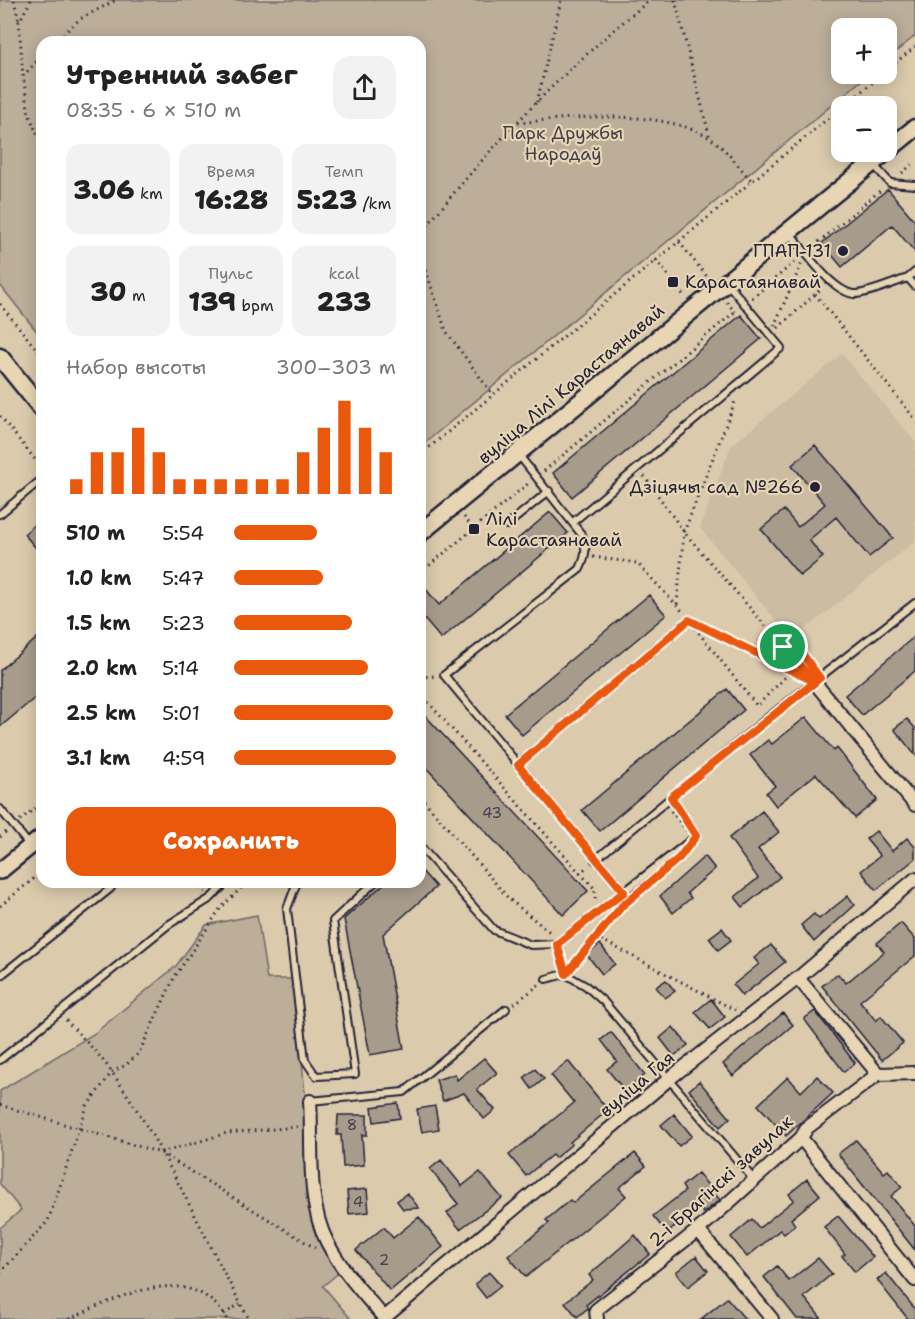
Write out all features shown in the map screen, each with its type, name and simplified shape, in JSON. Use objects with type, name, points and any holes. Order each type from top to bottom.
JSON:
[{"type":"main road","name":"вуліца Лілі Карастаянавай","points":[[426,528],[915,128]]},
{"type":"main road","points":[[0,357],[36,402]]},
{"type":"street","points":[[817,680],[915,804]]},
{"type":"street","points":[[0,871],[36,841]]},
{"type":"street","name":"вуліца Гая","points":[[384,1319],[669,1079],[798,978],[915,879]]},
{"type":"street","points":[[798,978],[878,1074],[915,1073]]},
{"type":"street","name":"2-і Брагінскі завулак","points":[[597,1319],[596,1310],[698,1230],[801,1138],[807,1128],[878,1074]]},
{"type":"street","points":[[310,1101],[313,1180],[319,1217],[326,1240],[339,1264],[384,1319]]},
{"type":"street","points":[[801,1138],[915,1280]]},
{"type":"street","points":[[698,1230],[772,1319]]},
{"type":"lane","points":[[873,163],[890,183],[915,185]]},
{"type":"lane","points":[[788,232],[830,281],[843,290],[855,294],[908,278],[915,272]]},
{"type":"lane","points":[[908,278],[915,286]]},
{"type":"lane","points":[[573,522],[781,348],[744,304],[721,285]]},
{"type":"lane","points":[[518,454],[582,535],[586,548],[580,569],[444,675],[595,860],[624,892]]},
{"type":"lane","points":[[0,514],[36,484]]},
{"type":"lane","points":[[507,525],[549,491]]},
{"type":"lane","points":[[595,860],[915,603]]},
{"type":"lane","points":[[518,765],[689,620]]},
{"type":"lane","points":[[0,809],[14,826],[36,841]]},
{"type":"lane","points":[[426,853],[494,930],[531,945],[557,944],[695,838]]},
{"type":"lane","points":[[0,976],[111,888]]},
{"type":"lane","points":[[0,1060],[168,925],[211,898],[221,888]]},
{"type":"lane","points":[[295,888],[287,909],[305,1060],[315,1076],[355,1074],[333,921],[369,888]]},
{"type":"lane","points":[[546,980],[566,974],[586,986],[604,1002],[754,1180]]},
{"type":"lane","points":[[310,1101],[404,1092],[506,1010]]},
{"type":"path","points":[[14,0],[19,22],[23,76],[29,114],[36,131]]},
{"type":"path","points":[[19,22],[31,0]]},
{"type":"path","points":[[61,36],[80,19],[116,0]]},
{"type":"path","points":[[537,104],[561,0]]},
{"type":"path","points":[[426,228],[518,123],[650,0]]},
{"type":"path","points":[[675,0],[710,138]]},
{"type":"path","points":[[897,61],[915,47]]},
{"type":"path","points":[[23,76],[36,62]]},
{"type":"path","points":[[856,96],[871,84]]},
{"type":"path","points":[[426,450],[831,116]]},
{"type":"path","points":[[518,123],[580,117],[660,120],[710,138],[752,181]]},
{"type":"path","points":[[426,568],[915,162]]},
{"type":"path","points":[[679,242],[721,285]]},
{"type":"path","points":[[770,335],[806,253]]},
{"type":"path","points":[[656,260],[693,308]]},
{"type":"path","points":[[426,271],[446,330],[493,395]]},
{"type":"path","points":[[770,335],[830,281]]},
{"type":"path","points":[[815,294],[915,419]]},
{"type":"path","points":[[0,304],[36,349]]},
{"type":"path","points":[[677,604],[684,532],[743,380]]},
{"type":"path","points":[[0,416],[36,461]]},
{"type":"path","points":[[638,467],[684,532],[783,647],[817,680]]},
{"type":"path","points":[[689,620],[791,671],[817,680]]},
{"type":"path","points":[[783,647],[792,640],[817,680]]},
{"type":"path","points":[[757,706],[791,671]]},
{"type":"path","points":[[426,676],[444,675]]},
{"type":"path","points":[[426,700],[595,889],[597,896],[594,902]]},
{"type":"path","points":[[671,797],[695,838]]},
{"type":"path","points":[[426,803],[508,899],[555,936]]},
{"type":"path","points":[[14,826],[36,807]]},
{"type":"path","points":[[674,814],[695,838]]},
{"type":"path","points":[[580,873],[595,860]]},
{"type":"path","points":[[0,906],[36,877]]},
{"type":"path","points":[[0,1273],[48,1221],[87,1106],[112,1072],[126,1065],[139,1053],[174,978],[220,909],[241,888]]},
{"type":"path","points":[[566,974],[622,906]]},
{"type":"path","points":[[596,937],[738,1012]]},
{"type":"path","points":[[506,1010],[546,980]]},
{"type":"path","points":[[60,1014],[89,1043],[112,1072],[161,1153],[249,1319]]},
{"type":"path","points":[[0,1105],[161,1153],[339,1264]]},
{"type":"path","points":[[161,1153],[227,1133],[312,1126]]},
{"type":"path","points":[[69,1319],[127,1294],[160,1286],[190,1288],[218,1305],[227,1319]]},
{"type":"path","points":[[224,1314],[240,1304]]},
{"type":"shaded area","name":"Дзіцячы сад №266","points":[[842,354],[915,442],[915,541],[792,640],[700,528],[731,446]]},
{"type":"green space","name":"Парк Дружбы Народаў","points":[[0,0],[915,0],[915,36],[897,51],[897,18],[831,18],[831,84],[857,84],[843,96],[831,96],[831,106],[426,442],[426,36],[36,36],[36,330],[0,285]]},
{"type":"green space","points":[[257,915],[267,979],[294,979],[317,1218],[342,1270],[323,1286],[351,1319],[0,1319],[0,1228],[21,1210],[0,1184],[0,1091],[95,1033],[176,966],[206,925]]},
{"type":"building","points":[[888,189],[915,221],[915,252],[892,225],[842,267],[822,243]]},
{"type":"building","points":[[741,315],[761,339],[572,497],[553,473]]},
{"type":"building","points":[[815,445],[893,538],[869,557],[836,517],[809,540],[823,557],[800,576],[761,529],[784,510],[798,527],[825,504],[792,465]]},
{"type":"building","points":[[550,512],[568,533],[441,639],[426,621],[426,589],[439,605]]},
{"type":"building","points":[[36,523],[36,548],[24,534]]},
{"type":"building","points":[[649,595],[666,615],[522,735],[505,714]]},
{"type":"building","points":[[915,636],[915,671],[862,715],[845,695]]},
{"type":"building","points":[[36,639],[36,697],[0,727],[0,670]]},
{"type":"building","points":[[727,689],[744,710],[600,831],[582,810]]},
{"type":"building","points":[[426,716],[588,891],[563,915],[426,767]]},
{"type":"building","points":[[806,717],[834,751],[837,748],[877,800],[855,818],[816,774],[776,806],[766,793],[775,786],[750,755],[768,740],[772,744]]},
{"type":"building","points":[[907,719],[915,728],[915,755],[894,729]]},
{"type":"building","points":[[762,811],[779,832],[758,849],[780,877],[743,907],[735,897],[758,878],[729,838]]},
{"type":"building","points":[[876,831],[892,851],[907,838],[915,847],[915,859],[876,890],[861,871],[880,856],[866,839]]},
{"type":"building","points":[[705,856],[715,869],[687,893],[691,898],[673,913],[660,896]]},
{"type":"building","points":[[426,876],[436,887],[383,934],[404,1049],[370,1055],[344,919],[379,888],[426,888]]},
{"type":"building","points":[[848,896],[855,905],[814,942],[801,925],[814,914],[819,919]]},
{"type":"building","points":[[901,923],[915,939],[915,956],[860,1001],[876,1021],[881,1016],[903,1043],[882,1060],[822,986],[838,974],[846,983],[884,952],[877,943]]},
{"type":"building","points":[[722,928],[731,940],[718,950],[709,938]]},
{"type":"building","points":[[600,944],[615,964],[602,974],[587,955]]},
{"type":"building","points":[[771,945],[785,962],[742,996],[733,985],[759,964],[754,958]]},
{"type":"building","points":[[666,980],[675,991],[665,998],[656,987]]},
{"type":"building","points":[[711,999],[725,1017],[710,1029],[695,1012]]},
{"type":"building","points":[[815,1011],[855,1063],[844,1072],[804,1019]]},
{"type":"building","points":[[783,1013],[793,1025],[733,1076],[723,1064]]},
{"type":"building","points":[[673,1027],[688,1045],[674,1056],[660,1038]]},
{"type":"building","points":[[611,1032],[645,1075],[625,1091],[607,1069],[617,1061],[601,1040]]},
{"type":"building","points":[[484,1058],[497,1073],[477,1089],[495,1110],[484,1119],[464,1093],[443,1101],[436,1080],[455,1074],[457,1080]]},
{"type":"building","points":[[568,1061],[608,1110],[555,1158],[552,1155],[526,1176],[509,1155],[574,1103],[551,1075]]},
{"type":"building","points":[[535,1069],[544,1079],[532,1089],[524,1078]]},
{"type":"building","points":[[817,1076],[833,1093],[786,1136],[758,1105],[788,1077],[801,1092]]},
{"type":"building","points":[[699,1081],[730,1118],[720,1127],[689,1090]]},
{"type":"building","points":[[398,1103],[400,1118],[374,1122],[372,1107]]},
{"type":"building","points":[[435,1106],[439,1129],[422,1132],[417,1109]]},
{"type":"building","points":[[674,1114],[692,1136],[679,1146],[661,1125]]},
{"type":"building","points":[[338,1115],[367,1115],[367,1135],[362,1135],[364,1165],[343,1167],[341,1135],[337,1135]]},
{"type":"building","points":[[856,1140],[884,1173],[888,1170],[902,1187],[891,1196],[915,1226],[915,1250],[838,1154]]},
{"type":"building","points":[[635,1153],[646,1166],[619,1188],[626,1196],[526,1277],[508,1256],[549,1223],[546,1220],[570,1200],[573,1203]]},
{"type":"building","points":[[441,1160],[462,1186],[480,1172],[502,1198],[460,1229],[447,1213],[458,1204],[430,1169]]},
{"type":"building","points":[[698,1173],[720,1200],[703,1213],[699,1207],[667,1233],[653,1216],[685,1191],[682,1186]]},
{"type":"building","points":[[807,1179],[820,1195],[791,1219],[795,1225],[784,1234],[780,1230],[747,1257],[731,1237],[752,1219],[759,1228],[794,1200],[789,1194]]},
{"type":"building","points":[[367,1189],[369,1212],[349,1214],[347,1191]]},
{"type":"building","points":[[407,1193],[419,1208],[403,1209],[397,1201]]},
{"type":"building","points":[[838,1216],[873,1257],[855,1272],[842,1256],[845,1254],[824,1227]]},
{"type":"building","points":[[419,1217],[443,1247],[390,1291],[356,1250],[384,1227],[393,1238]]},
{"type":"building","points":[[635,1235],[650,1254],[586,1305],[588,1308],[577,1317],[565,1302],[593,1280],[589,1275]]},
{"type":"building","points":[[696,1256],[708,1271],[688,1287],[676,1272]]},
{"type":"building","points":[[818,1258],[832,1274],[804,1297],[822,1319],[797,1319],[764,1277],[777,1266],[789,1281]]},
{"type":"building","points":[[489,1272],[501,1286],[486,1298],[475,1284]]},
{"type":"building","points":[[886,1273],[915,1309],[915,1319],[908,1319],[877,1280]]},
{"type":"building","points":[[727,1298],[745,1319],[701,1319]]},
{"type":"place","name":"ГПАП-131","points":[[843,251]]},
{"type":"place","name":"Карастаянавай","points":[[673,282]]},
{"type":"place","name":"Дзіцячы сад №266","points":[[815,487]]},
{"type":"place","name":"Лілі Карастаянавай","points":[[474,529]]},
{"type":"route","points":[[783,647],[792,640],[820,678],[815,682],[689,620],[518,765],[624,892],[557,944],[566,974],[622,906],[679,858],[696,836],[671,797],[815,682],[783,647]]}]
